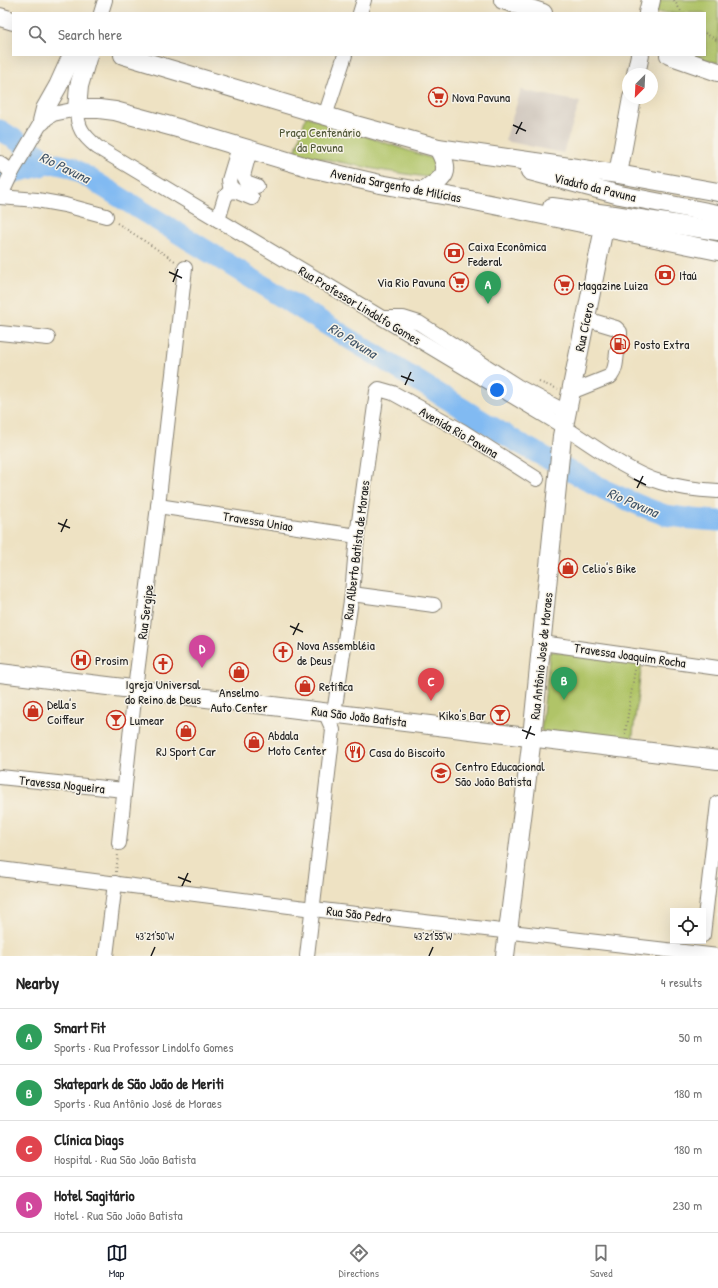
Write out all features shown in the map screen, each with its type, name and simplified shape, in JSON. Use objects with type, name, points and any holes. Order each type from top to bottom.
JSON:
[{"type":"main road","points":[[503,0],[540,12]]},
{"type":"main road","points":[[648,12],[651,0]]},
{"type":"main road","points":[[0,17],[12,21]]},
{"type":"main road","points":[[42,121],[45,108],[58,86],[72,56]]},
{"type":"main road","name":"Rua Professor Lindolfo Gomes","points":[[77,109],[79,86],[88,56]]},
{"type":"main road","points":[[125,56],[438,148],[618,174],[718,192]]},
{"type":"main road","points":[[637,68],[640,56]]},
{"type":"main road","points":[[672,56],[718,72]]},
{"type":"main road","points":[[618,174],[631,104]]},
{"type":"main road","name":"Avenida Sargento de Milícias","points":[[77,109],[115,111],[311,168],[390,186],[470,200]]},
{"type":"main road","points":[[423,192],[440,181],[445,174],[444,161],[438,148]]},
{"type":"main road","name":"Viaduto da Pavuna","points":[[474,153],[530,171],[620,195],[718,214]]},
{"type":"main road","name":"Viaduto da Pavuna","points":[[470,200],[527,204],[609,222],[718,231]]},
{"type":"main road","points":[[609,222],[718,251]]},
{"type":"main road","name":"Rua Cícero","points":[[564,426],[586,319],[609,222]]},
{"type":"main road","name":"Rua Antônio José de Moraes","points":[[505,956],[532,737],[564,426]]},
{"type":"main road","name":"Rua São João Batista","points":[[0,672],[335,717],[532,737],[718,760]]},
{"type":"street","points":[[101,12],[105,0]]},
{"type":"street","points":[[360,12],[364,0]]},
{"type":"street","points":[[325,116],[346,56]]},
{"type":"street","points":[[77,109],[53,114],[42,121],[8,167],[0,197],[37,200],[65,205],[106,216]]},
{"type":"street","name":"Rua Professor Lindolfo Gomes","points":[[77,109],[77,118],[81,131],[97,146],[643,475],[673,485],[718,491]]},
{"type":"street","points":[[235,191],[230,186],[229,180],[245,148]]},
{"type":"street","points":[[218,220],[229,192],[254,192],[243,176],[245,148]]},
{"type":"street","name":"Rua Sergipe","points":[[119,843],[135,689],[186,268]]},
{"type":"street","points":[[586,319],[616,328],[620,332],[620,336]]},
{"type":"street","points":[[0,333],[48,338]]},
{"type":"street","points":[[571,392],[611,376],[615,367],[617,352]]},
{"type":"street","name":"Avenida Rio Pavuna","points":[[379,389],[393,393],[462,432],[537,479]]},
{"type":"street","name":"Rua Alberto Batista de Moraes","points":[[306,956],[313,909],[335,717],[352,594],[357,536],[375,394],[379,389]]},
{"type":"street","name":"Travessa Uniao","points":[[158,506],[357,536]]},
{"type":"street","points":[[352,594],[434,605]]},
{"type":"street","name":"Travessa Joaquim Rocha","points":[[542,643],[718,668]]},
{"type":"street","name":"Travessa Nogueira","points":[[0,777],[124,790]]},
{"type":"street","points":[[706,909],[718,803]]},
{"type":"street","name":"Rua São Pedro","points":[[0,869],[313,909],[701,951],[718,956]]},
{"type":"street","points":[[106,956],[115,883]]},
{"type":"path","points":[[674,0],[680,12]]},
{"type":"path","points":[[706,34],[718,41]]},
{"type":"path","points":[[106,216],[186,268]]},
{"type":"path","points":[[623,749],[637,656]]},
{"type":"path","points":[[115,883],[119,843]]},
{"type":"shaded area","points":[[521,90],[580,102],[563,153],[505,141]]},
{"type":"green space","points":[[657,0],[716,0],[718,2],[718,63],[691,56],[706,56],[706,12],[654,12]]},
{"type":"green space","name":"Praça Centenário da Pavuna","points":[[306,116],[441,163],[433,178],[379,170],[295,153]]},
{"type":"green space","points":[[550,651],[642,662],[632,742],[541,731]]},
{"type":"waterway","name":"Rio Pavuna","points":[[0,130],[52,163],[71,167],[517,442],[607,491],[641,506],[665,515],[718,521]]},
{"type":"waterway","points":[[0,176],[52,163]]},
{"type":"place","name":"Nova Pavuna","points":[[438,97]]},
{"type":"place","name":"Caixa Econômica Federal","points":[[454,253]]},
{"type":"place","name":"Itaú","points":[[665,275]]},
{"type":"place","name":"Via Rio Pavuna","points":[[459,282]]},
{"type":"place","name":"Magazine Luiza","points":[[564,285]]},
{"type":"place","name":"Smart Fit","points":[[488,304]]},
{"type":"place","name":"Posto Extra","points":[[620,344]]},
{"type":"place","name":"Celio's Bike","points":[[568,568]]},
{"type":"place","name":"Nova Assembléia de Deus","points":[[283,652]]},
{"type":"place","name":"Prosim","points":[[81,660]]},
{"type":"place","name":"Igreja Universal do Reino de Deus","points":[[163,664]]},
{"type":"place","name":"Hotel Sagitário","points":[[202,668]]},
{"type":"place","name":"Anselmo Auto Center","points":[[239,672]]},
{"type":"place","name":"Retífica","points":[[305,686]]},
{"type":"place","name":"Skatepark de São João de Meriti","points":[[564,700]]},
{"type":"place","name":"Clínica Diags","points":[[431,701]]},
{"type":"place","name":"Della's Coiffeur","points":[[33,711]]},
{"type":"place","name":"Kiko's Bar","points":[[500,715]]},
{"type":"place","name":"Lumear","points":[[116,720]]},
{"type":"place","name":"RJ Sport Car","points":[[186,731]]},
{"type":"place","name":"Abdala Moto Center","points":[[254,742]]},
{"type":"place","name":"Casa do Biscoito","points":[[355,752]]},
{"type":"place","name":"Centro Educacional São João Batista","points":[[441,773]]}]
